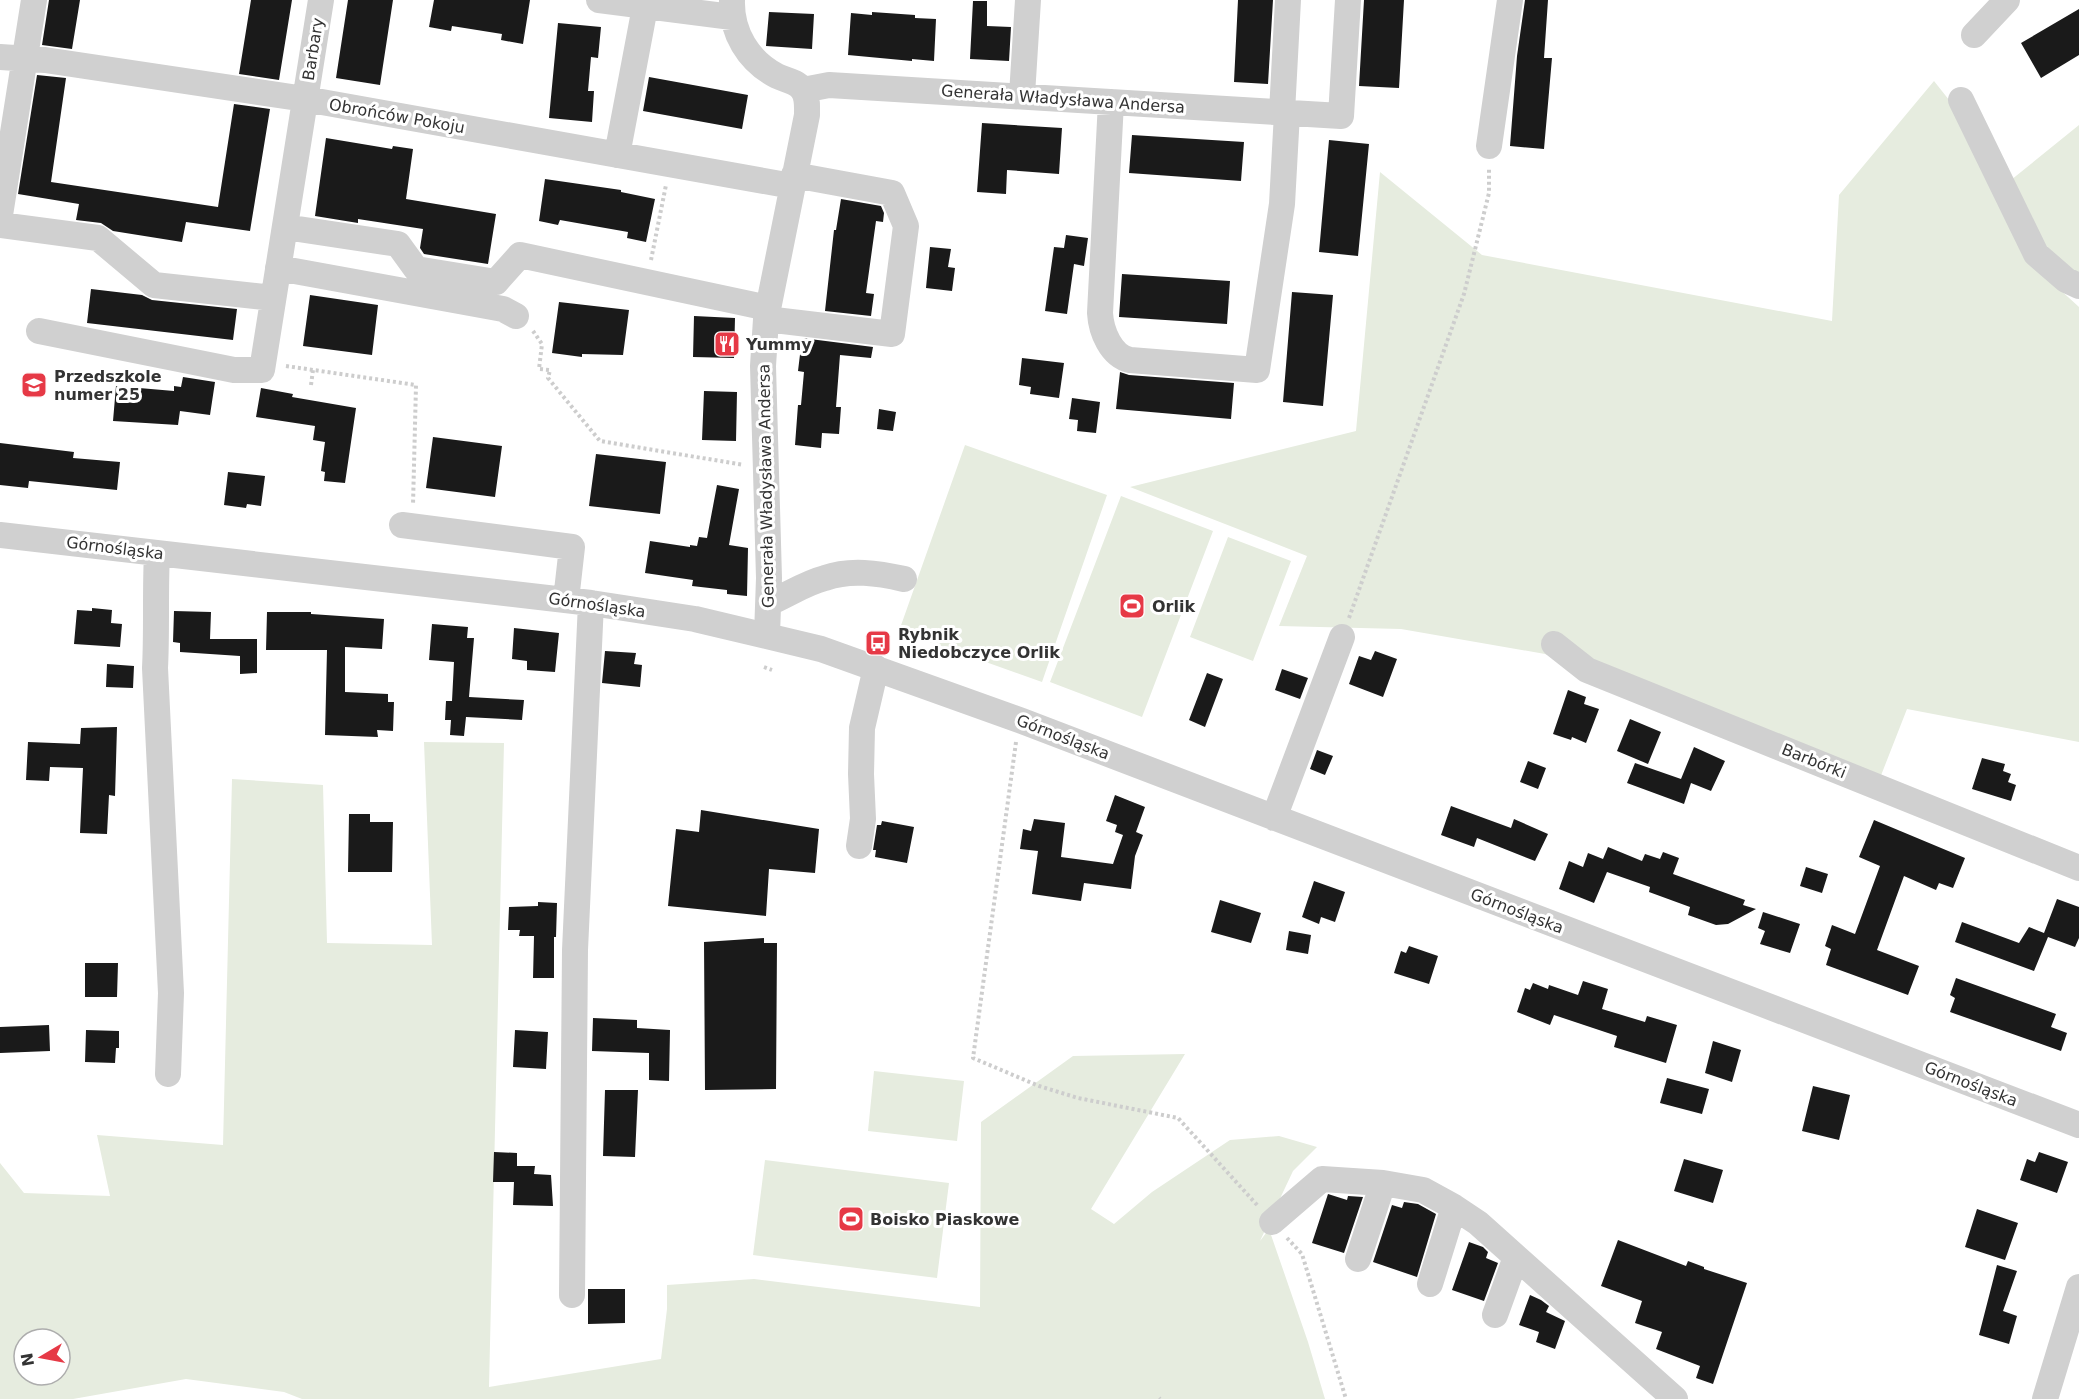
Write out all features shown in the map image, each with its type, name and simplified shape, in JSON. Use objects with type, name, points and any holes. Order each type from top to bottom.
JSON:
[{"type":"street","points":[[0,215],[12,57],[33,0]]},
{"type":"street","name":"Barbary","points":[[262,366],[321,0]]},
{"type":"street","points":[[599,0],[645,7],[732,8],[738,37],[759,63],[769,72],[798,85],[803,90]]},
{"type":"street","points":[[1022,95],[1028,0]]},
{"type":"street","points":[[1111,102],[1100,313],[1103,329],[1114,351],[1123,359],[1130,360],[1257,370],[1282,204],[1288,0]]},
{"type":"street","name":"Generała Władysława Andersa","points":[[766,635],[769,603],[763,366],[767,314],[807,115],[803,90],[829,85],[1341,116],[1348,0]]},
{"type":"street","points":[[1490,146],[1510,0]]},
{"type":"street","points":[[1974,35],[2007,0]]},
{"type":"street","points":[[617,155],[645,7]]},
{"type":"street","name":"Obrońców Pokoju","points":[[12,57],[305,99],[670,164],[892,193],[906,226],[892,334],[767,314]]},
{"type":"street","points":[[1961,100],[2036,254],[2066,280],[2079,286]]},
{"type":"street","points":[[0,225],[98,238],[154,285],[273,298]]},
{"type":"street","points":[[285,227],[398,244],[416,269],[496,282],[520,255],[647,282],[767,314]]},
{"type":"street","points":[[278,268],[503,309],[516,316]]},
{"type":"street","points":[[39,331],[234,370],[262,366]]},
{"type":"street","points":[[407,526],[572,547],[578,601],[572,1295]]},
{"type":"street","name":"Górnośląska","points":[[0,535],[578,601],[661,613],[821,649],[1022,721],[2079,1125]]},
{"type":"street","points":[[157,553],[155,591],[157,634],[154,668],[171,993],[168,1074]]},
{"type":"street","points":[[769,603],[815,581],[832,576],[867,573],[904,579]]},
{"type":"street","points":[[1274,818],[1342,637]]},
{"type":"street","name":"Barbórki","points":[[1554,644],[1587,670],[2079,868]]},
{"type":"street","points":[[859,846],[863,819],[862,728],[876,668]]},
{"type":"street","points":[[1272,1222],[1322,1179],[1383,1183],[1423,1190],[1478,1223],[1675,1399]]},
{"type":"street","points":[[1358,1259],[1383,1183]]},
{"type":"street","points":[[1430,1284],[1454,1207]]},
{"type":"street","points":[[1495,1315],[1516,1257]]},
{"type":"street","points":[[2044,1399],[2079,1287]]},
{"type":"path","points":[[1342,637],[1464,294],[1489,193],[1490,146]]},
{"type":"path","points":[[647,282],[670,164]]},
{"type":"path","points":[[516,316],[528,324],[542,344],[539,369],[549,370],[548,378],[600,441],[765,469]]},
{"type":"path","points":[[262,366],[397,380],[416,385],[407,526]]},
{"type":"path","points":[[311,385],[313,370]]},
{"type":"path","points":[[764,668],[772,670]]},
{"type":"path","points":[[1022,721],[1015,744],[973,1058],[1039,1086],[1078,1098],[1178,1118],[1302,1254],[1346,1399]]},
{"type":"shaded area","points":[[1934,81],[1957,110],[2034,266],[2079,307],[2079,742],[1907,709],[1880,778],[1545,654],[1401,629],[1279,626],[1307,556],[1130,487],[1356,431],[1380,172],[1482,255],[1832,321],[1839,195]]},
{"type":"shaded area","points":[[2079,125],[2079,276],[2051,266],[2011,180]]},
{"type":"shaded area","points":[[965,445],[1107,495],[1042,682],[899,631]]},
{"type":"shaded area","name":"Orlik","points":[[1121,496],[1213,531],[1142,717],[1050,682]]},
{"type":"shaded area","name":"Orlik","points":[[1228,537],[1291,561],[1253,661],[1190,637]]},
{"type":"shaded area","points":[[424,742],[504,743],[489,1387],[661,1359],[667,1309],[667,1285],[754,1279],[980,1307],[981,1122],[1073,1056],[1185,1054],[1091,1209],[1114,1224],[1152,1192],[1230,1140],[1279,1136],[1317,1147],[1293,1171],[1260,1241],[1269,1229],[1325,1399],[302,1399],[284,1392],[186,1379],[73,1399],[0,1399],[0,1163],[24,1193],[110,1196],[97,1135],[223,1145],[232,779],[323,785],[327,943],[432,945]]},
{"type":"shaded area","points":[[874,1071],[964,1081],[957,1141],[868,1131]]},
{"type":"shaded area","name":"Boisko Piaskowe","points":[[765,1160],[949,1183],[937,1278],[753,1255]]},
{"type":"building","points":[[49,0],[80,0],[72,49],[42,45]]},
{"type":"building","points":[[251,0],[292,0],[279,80],[239,74]]},
{"type":"building","points":[[348,0],[393,0],[380,85],[336,78]]},
{"type":"building","points":[[434,0],[530,0],[523,44],[501,40],[502,34],[452,26],[451,31],[429,27]]},
{"type":"building","points":[[1238,0],[1273,0],[1268,84],[1234,82]]},
{"type":"building","points":[[1364,0],[1404,0],[1399,88],[1359,86]]},
{"type":"building","points":[[1525,0],[1548,0],[1544,58],[1552,58],[1544,149],[1510,146],[1517,56]]},
{"type":"building","points":[[973,1],[987,1],[987,26],[1011,27],[1009,61],[970,59]]},
{"type":"building","points":[[2079,9],[2079,55],[2041,78],[2021,43]]},
{"type":"building","points":[[769,12],[814,14],[812,49],[766,46]]},
{"type":"building","points":[[872,12],[936,19],[934,61],[848,55],[851,13],[872,15]]},
{"type":"building","points":[[558,23],[601,27],[598,58],[591,57],[588,91],[594,91],[592,122],[549,118]]},
{"type":"building","points":[[37,75],[66,78],[51,182],[218,207],[234,104],[270,109],[250,231],[186,222],[182,242],[113,231],[101,223],[76,220],[79,204],[18,194]]},
{"type":"building","points":[[649,77],[748,95],[742,129],[643,111]]},
{"type":"building","points":[[982,123],[1062,128],[1059,174],[1007,170],[1006,194],[977,192]]},
{"type":"building","points":[[1132,135],[1244,142],[1241,181],[1129,173]]},
{"type":"building","points":[[326,138],[392,149],[393,146],[413,149],[406,199],[496,214],[488,264],[424,254],[420,248],[423,229],[358,219],[358,223],[315,216]]},
{"type":"building","points":[[1329,140],[1369,144],[1358,256],[1319,252]]},
{"type":"building","points":[[545,179],[621,190],[621,192],[655,199],[646,242],[627,238],[628,232],[560,220],[558,225],[539,221]]},
{"type":"building","points":[[841,199],[881,206],[884,213],[883,222],[876,221],[866,293],[874,294],[871,316],[825,311],[834,230],[836,230]]},
{"type":"building","points":[[1066,235],[1088,238],[1084,266],[1074,264],[1067,314],[1045,311],[1054,247],[1064,248]]},
{"type":"building","points":[[930,247],[951,249],[948,267],[955,268],[952,291],[926,288]]},
{"type":"building","points":[[1122,274],[1230,281],[1227,324],[1119,317]]},
{"type":"building","points":[[91,289],[142,295],[152,300],[237,309],[233,340],[87,323]]},
{"type":"building","points":[[1292,292],[1333,295],[1323,406],[1283,402]]},
{"type":"building","points":[[310,295],[378,305],[372,355],[303,346]]},
{"type":"building","points":[[559,302],[629,310],[623,355],[582,354],[582,357],[552,353]]},
{"type":"building","points":[[694,316],[735,318],[734,358],[693,357]]},
{"type":"building","points":[[802,338],[873,347],[871,358],[840,355],[836,407],[841,407],[839,434],[822,433],[821,448],[795,445],[798,405],[801,405],[804,372],[798,371]]},
{"type":"building","points":[[1022,358],[1064,363],[1059,398],[1030,394],[1031,387],[1019,385]]},
{"type":"building","points":[[1120,372],[1129,375],[1234,383],[1231,419],[1116,409]]},
{"type":"building","points":[[183,377],[215,382],[210,415],[180,411],[178,425],[113,421],[116,386],[174,391],[174,386],[181,387]]},
{"type":"building","points":[[261,388],[293,394],[292,397],[356,408],[345,483],[324,481],[325,472],[321,471],[325,442],[313,440],[315,426],[256,417]]},
{"type":"building","points":[[704,391],[737,392],[736,441],[702,440]]},
{"type":"building","points":[[1072,398],[1100,402],[1096,433],[1077,431],[1078,420],[1069,419]]},
{"type":"building","points":[[879,409],[896,412],[893,431],[877,429]]},
{"type":"building","points":[[433,437],[502,446],[495,497],[426,488]]},
{"type":"building","points":[[0,443],[74,452],[73,458],[120,462],[117,490],[29,481],[28,488],[0,485]]},
{"type":"building","points":[[596,454],[666,462],[660,514],[589,506]]},
{"type":"building","points":[[228,472],[265,476],[261,506],[247,504],[246,508],[224,505]]},
{"type":"building","points":[[717,485],[739,489],[729,545],[748,548],[747,596],[727,594],[727,590],[692,586],[693,580],[645,573],[650,541],[690,547],[690,545],[697,546],[699,537],[707,538]]},
{"type":"building","points":[[92,608],[112,610],[111,623],[122,624],[120,647],[74,644],[77,610],[92,611]]},
{"type":"building","points":[[174,611],[211,612],[210,639],[257,639],[257,673],[240,674],[240,656],[180,652],[180,643],[173,642]]},
{"type":"building","points":[[267,612],[311,612],[311,614],[384,619],[382,649],[345,647],[345,692],[388,694],[388,702],[394,702],[393,731],[377,730],[378,737],[325,735],[327,650],[266,650]]},
{"type":"building","points":[[432,624],[468,627],[467,638],[474,638],[469,697],[524,700],[522,720],[466,717],[464,736],[450,735],[451,720],[445,720],[446,701],[452,701],[454,662],[429,660]]},
{"type":"building","points":[[514,628],[559,633],[555,672],[527,670],[527,661],[512,659]]},
{"type":"building","points":[[605,651],[636,653],[634,664],[642,665],[640,687],[602,683]]},
{"type":"building","points":[[1375,651],[1397,659],[1383,697],[1349,684],[1359,656],[1371,660]]},
{"type":"building","points":[[107,664],[134,666],[133,688],[106,687]]},
{"type":"building","points":[[1282,669],[1308,678],[1300,699],[1275,690]]},
{"type":"building","points":[[1207,673],[1223,679],[1205,727],[1189,720]]},
{"type":"building","points":[[1568,690],[1586,697],[1584,704],[1599,709],[1586,743],[1572,737],[1571,740],[1553,734]]},
{"type":"building","points":[[1630,719],[1661,732],[1648,764],[1617,751]]},
{"type":"building","points":[[117,727],[115,796],[109,795],[107,834],[80,833],[83,768],[50,767],[49,781],[26,780],[28,742],[80,744],[81,728]]},
{"type":"building","points":[[1694,747],[1725,761],[1711,791],[1691,783],[1684,804],[1627,783],[1635,763],[1681,779]]},
{"type":"building","points":[[1317,750],[1333,756],[1325,775],[1310,769]]},
{"type":"building","points":[[1982,758],[2005,764],[2003,771],[2011,774],[2008,782],[2016,785],[2011,801],[1972,789]]},
{"type":"building","points":[[1528,761],[1546,768],[1538,789],[1520,782]]},
{"type":"building","points":[[1115,795],[1145,807],[1136,832],[1143,835],[1135,856],[1131,889],[1084,883],[1081,901],[1032,894],[1038,851],[1020,849],[1023,829],[1031,831],[1034,819],[1065,823],[1061,857],[1113,864],[1123,835],[1115,832],[1117,825],[1106,821]]},
{"type":"building","points":[[1451,806],[1511,828],[1514,819],[1548,834],[1535,861],[1477,838],[1474,847],[1441,835]]},
{"type":"building","points":[[701,810],[819,829],[815,873],[769,869],[766,916],[668,906],[676,829],[699,832]]},
{"type":"building","points":[[349,814],[370,814],[370,822],[393,822],[392,872],[348,872]]},
{"type":"building","points":[[1874,820],[1965,858],[1953,888],[1939,883],[1936,890],[1904,876],[1877,950],[1919,966],[1908,995],[1826,965],[1831,949],[1825,946],[1832,925],[1855,934],[1880,866],[1859,857]]},
{"type":"building","points":[[882,821],[914,827],[907,863],[875,857],[876,850],[873,850],[877,825],[881,825]]},
{"type":"building","points":[[1608,847],[1642,861],[1645,854],[1660,859],[1663,852],[1679,858],[1673,874],[1745,900],[1743,905],[1756,909],[1728,924],[1716,925],[1688,915],[1690,907],[1649,892],[1650,887],[1607,872],[1594,903],[1559,889],[1569,861],[1583,867],[1588,853],[1603,859]]},
{"type":"building","points":[[1806,867],[1828,874],[1822,893],[1800,886]]},
{"type":"building","points":[[1314,881],[1345,892],[1335,922],[1321,917],[1319,924],[1302,917]]},
{"type":"building","points":[[2057,899],[2079,907],[2079,938],[2075,947],[2048,937],[2034,971],[1955,942],[1962,922],[2019,943],[2029,927],[2044,933]]},
{"type":"building","points":[[1220,900],[1261,913],[1251,943],[1211,932]]},
{"type":"building","points":[[538,902],[557,903],[554,978],[533,978],[534,936],[519,936],[520,930],[508,930],[509,907],[538,906]]},
{"type":"building","points":[[1763,912],[1800,924],[1790,953],[1760,944],[1765,931],[1758,928]]},
{"type":"building","points":[[1289,931],[1311,935],[1308,954],[1286,950]]},
{"type":"building","points":[[764,938],[764,943],[777,943],[776,1089],[705,1090],[704,942]]},
{"type":"building","points":[[1409,946],[1438,956],[1429,984],[1394,973],[1401,951],[1406,953]]},
{"type":"building","points":[[85,963],[118,963],[117,997],[85,997]]},
{"type":"building","points":[[1956,978],[2056,1014],[2051,1027],[2067,1033],[2061,1051],[1950,1012],[1955,998],[1950,995]]},
{"type":"building","points":[[1583,981],[1608,989],[1602,1009],[1645,1022],[1647,1016],[1677,1025],[1666,1063],[1614,1047],[1617,1036],[1554,1015],[1550,1025],[1517,1012],[1525,988],[1530,990],[1533,983],[1548,989],[1549,985],[1578,995]]},
{"type":"building","points":[[593,1018],[637,1020],[637,1028],[670,1030],[669,1081],[649,1080],[649,1053],[592,1051]]},
{"type":"building","points":[[49,1025],[50,1051],[0,1053],[0,1027]]},
{"type":"building","points":[[86,1030],[119,1031],[119,1048],[116,1048],[115,1063],[85,1062]]},
{"type":"building","points":[[515,1030],[548,1032],[546,1069],[513,1067]]},
{"type":"building","points":[[1713,1041],[1741,1050],[1732,1082],[1705,1073]]},
{"type":"building","points":[[1667,1078],[1709,1089],[1702,1114],[1660,1103]]},
{"type":"building","points":[[1813,1086],[1850,1095],[1839,1140],[1802,1131]]},
{"type":"building","points":[[605,1090],[638,1090],[635,1157],[603,1156]]},
{"type":"building","points":[[494,1152],[517,1153],[517,1166],[535,1166],[534,1174],[551,1175],[553,1206],[513,1205],[514,1182],[493,1182]]},
{"type":"building","points":[[2039,1152],[2068,1162],[2057,1193],[2020,1180],[2027,1159],[2035,1162]]},
{"type":"building","points":[[1684,1159],[1723,1170],[1713,1203],[1674,1191]]},
{"type":"building","points":[[1328,1194],[1347,1200],[1348,1196],[1363,1197],[1344,1253],[1312,1243]]},
{"type":"building","points":[[1404,1202],[1418,1204],[1436,1214],[1417,1277],[1373,1262],[1392,1205],[1402,1208]]},
{"type":"building","points":[[1977,1209],[2018,1223],[2005,1260],[1965,1247]]},
{"type":"building","points":[[1618,1240],[1686,1266],[1688,1261],[1704,1269],[1747,1283],[1713,1384],[1696,1378],[1700,1366],[1656,1349],[1662,1332],[1635,1323],[1642,1301],[1601,1286]]},
{"type":"building","points":[[1469,1242],[1483,1247],[1488,1252],[1486,1258],[1498,1263],[1484,1301],[1452,1290]]},
{"type":"building","points":[[1997,1265],[2017,1271],[2003,1311],[2017,1316],[2009,1344],[1979,1335]]},
{"type":"building","points":[[588,1289],[625,1289],[625,1323],[588,1324]]},
{"type":"building","points":[[1530,1295],[1549,1306],[1546,1312],[1565,1321],[1555,1349],[1536,1342],[1539,1332],[1519,1325]]},
{"type":"place","name":"Yummy","points":[[727,344]]},
{"type":"place","name":"Przedszkole numer 25","points":[[34,385]]},
{"type":"place","name":"Orlik","points":[[1132,606]]},
{"type":"place","name":"Rybnik Niedobczyce Orlik","points":[[878,643]]},
{"type":"place","name":"Boisko Piaskowe","points":[[851,1219]]}]
